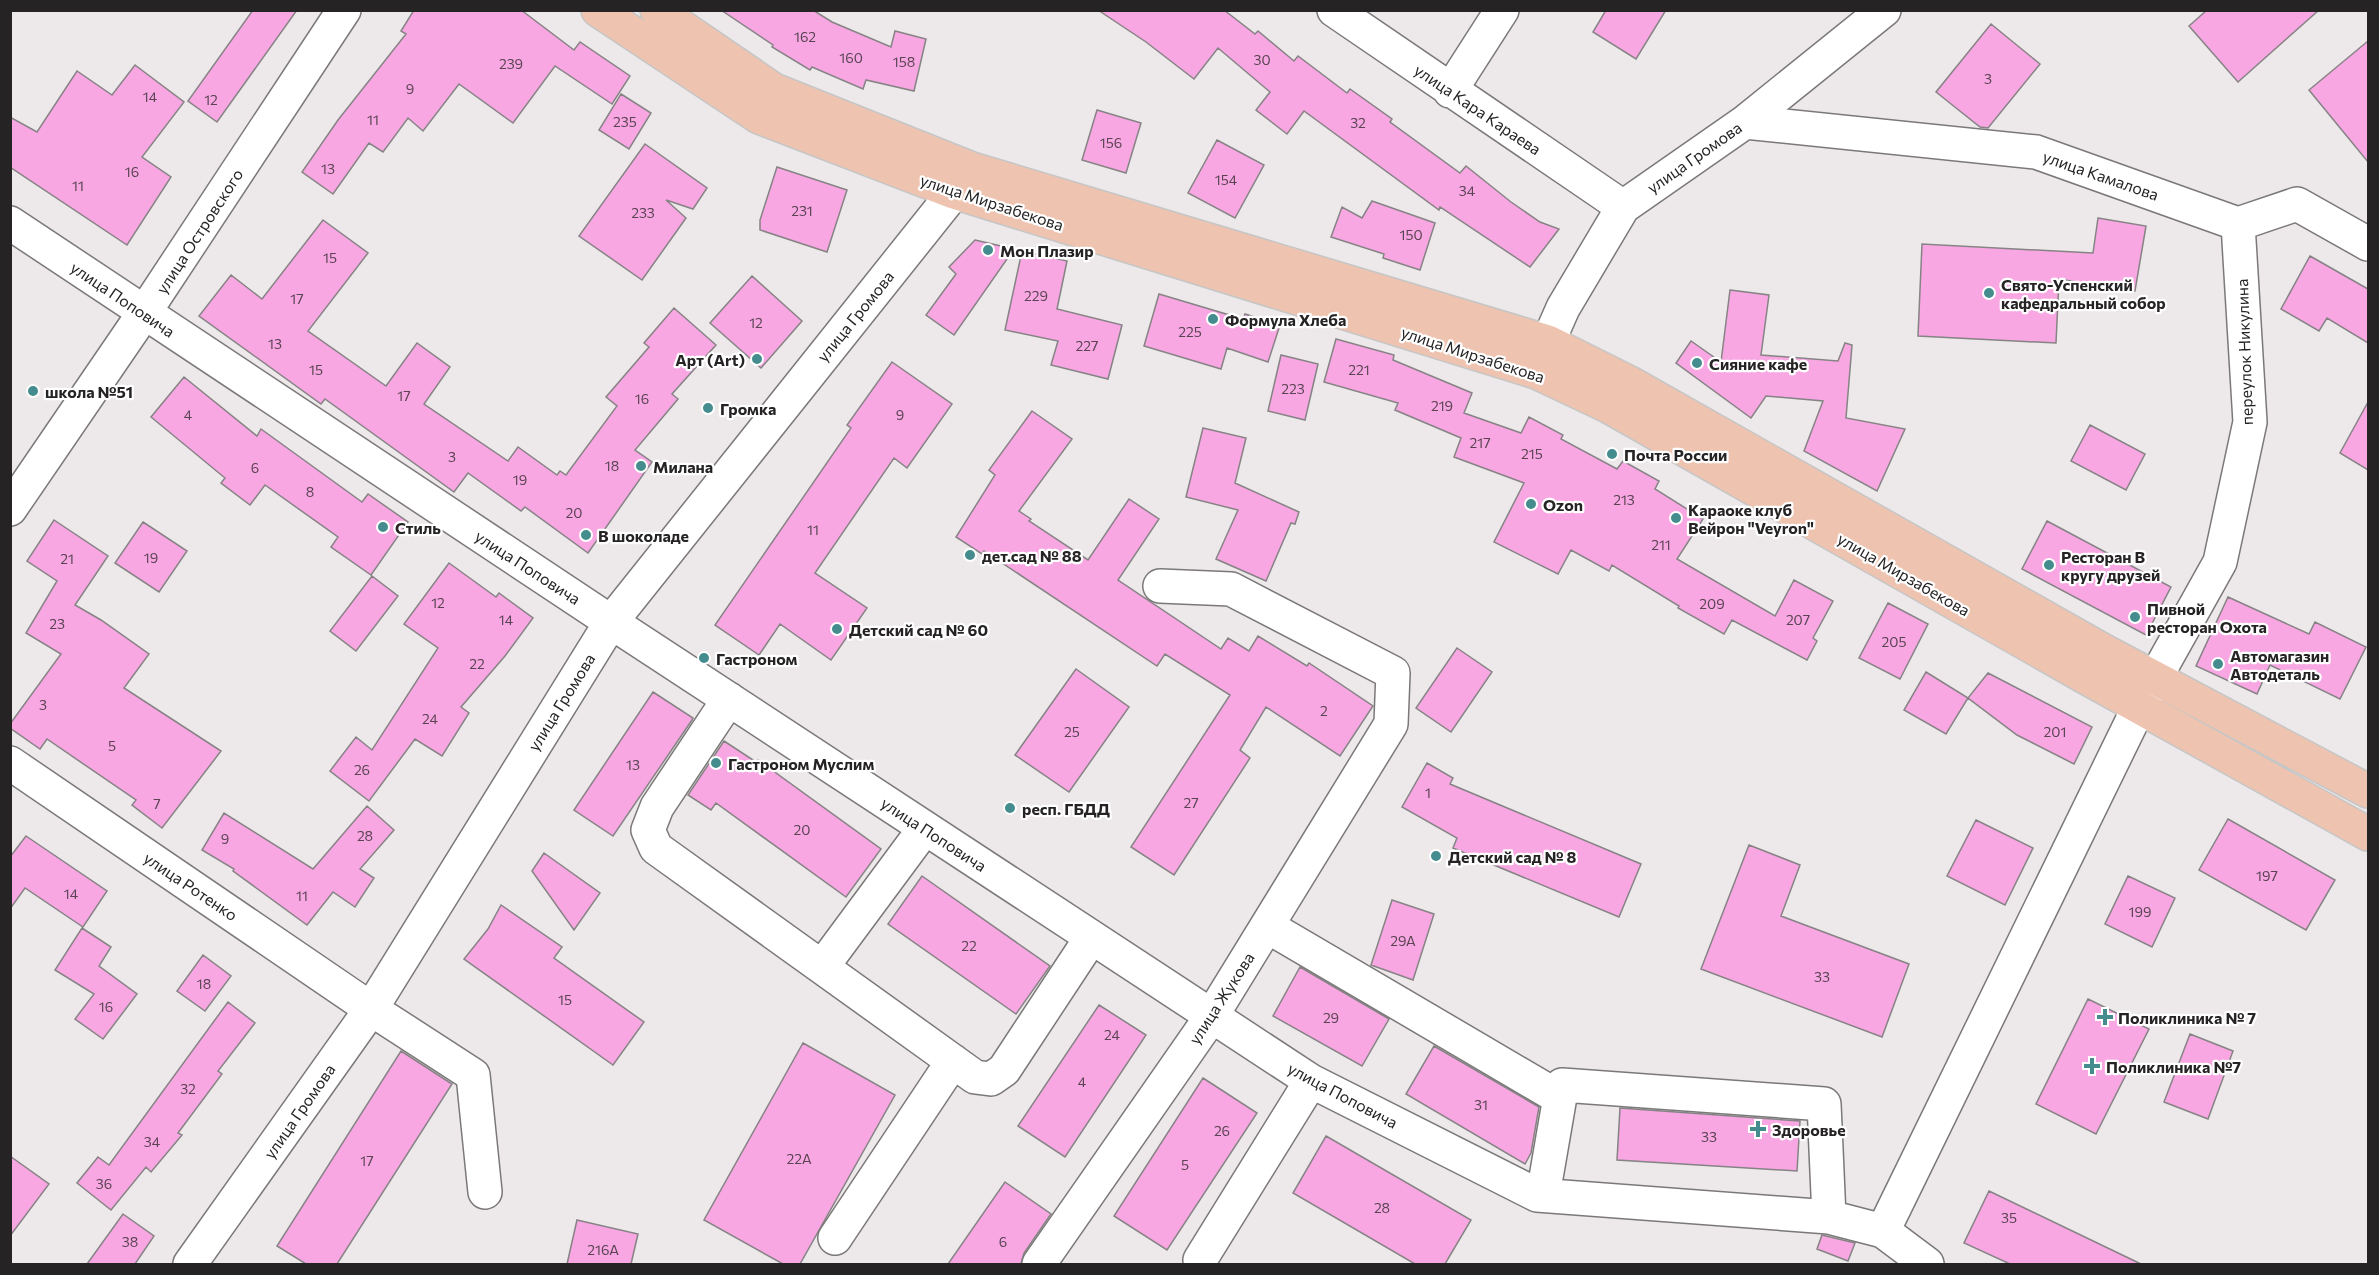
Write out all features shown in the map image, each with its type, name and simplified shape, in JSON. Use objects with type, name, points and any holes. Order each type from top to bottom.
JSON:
[{"type":"main road","name":"улица Мирзабекова","points":[[598,10],[759,117],[963,181],[1536,372],[1608,406],[2368,834]]},
{"type":"main road","name":"улица Мирзабекова","points":[[657,10],[774,90],[963,181],[1548,342],[1630,383],[2156,678],[2368,791]]},
{"type":"street","name":"улица Островского","points":[[10,509],[144,313],[344,10]]},
{"type":"street","name":"улица Кара Караева","points":[[1334,10],[1623,207]]},
{"type":"street","points":[[1450,91],[1502,10]]},
{"type":"street","name":"улица Громова","points":[[1548,342],[1563,308],[1623,207],[1745,122],[1880,12]]},
{"type":"street","name":"улица Камалова","points":[[1745,122],[2036,152],[2238,224]]},
{"type":"street","name":"улица Громова","points":[[190,1264],[371,1009],[611,621],[963,181]]},
{"type":"street","points":[[2238,224],[2297,204],[2368,244]]},
{"type":"street","name":"улица Поповича","points":[[10,223],[1311,1081],[1537,1195],[1829,1217],[1883,1231],[1927,1264]]},
{"type":"street","name":"переулок Никулина","points":[[1883,1231],[2139,707],[2220,562],[2250,422],[2238,224]]},
{"type":"street","name":"улица Жукова","points":[[1039,1264],[1211,1017],[1391,724],[1394,673],[1232,589],[1160,586]]},
{"type":"street","points":[[729,699],[657,807],[648,830],[656,848],[975,1077],[991,1079],[1004,1070],[1091,938]]},
{"type":"street","name":"улица Ротенко","points":[[10,763],[371,1009],[473,1075],[485,1192]]},
{"type":"street","points":[[822,967],[925,828]]},
{"type":"street","points":[[1267,926],[1560,1098]]},
{"type":"street","points":[[835,1238],[953,1061]]},
{"type":"street","points":[[1200,1260],[1311,1081]]},
{"type":"street","points":[[1543,1195],[1562,1084],[1824,1104],[1829,1217]]},
{"type":"building","points":[[253,10],[297,10],[217,122],[188,101]]},
{"type":"building","points":[[414,10],[521,10],[574,50],[580,42],[630,76],[612,104],[555,66],[513,123],[459,84],[423,131],[408,118],[383,152],[369,143],[333,194],[302,172],[338,120],[406,34],[401,31]]},
{"type":"building","points":[[721,10],[813,10],[832,22],[891,47],[895,31],[926,39],[914,91],[866,80],[863,89],[812,67],[810,70],[772,47],[773,45]]},
{"type":"building","points":[[1098,10],[1224,10],[1255,34],[1258,31],[1294,61],[1298,56],[1347,93],[1350,89],[1392,119],[1390,122],[1460,173],[1466,166],[1540,222],[1559,229],[1530,267],[1440,207],[1439,210],[1304,111],[1287,134],[1256,110],[1270,92],[1218,48],[1194,79],[1146,42]]},
{"type":"building","points":[[1606,10],[1666,10],[1636,59],[1593,32]]},
{"type":"building","points":[[2207,10],[2319,10],[2238,82],[2189,26]]},
{"type":"building","points":[[1991,24],[2040,64],[1988,128],[1980,127],[1936,92]]},
{"type":"building","points":[[2368,41],[2368,162],[2309,90]]},
{"type":"building","points":[[135,65],[184,102],[142,157],[171,177],[127,245],[10,167],[10,117],[37,132],[77,71],[112,95]]},
{"type":"building","points":[[621,94],[651,113],[629,149],[599,130]]},
{"type":"building","points":[[1097,110],[1141,123],[1126,173],[1082,160]]},
{"type":"building","points":[[1217,140],[1264,165],[1235,218],[1188,193]]},
{"type":"building","points":[[645,144],[707,188],[693,209],[666,200],[686,218],[642,280],[579,236]]},
{"type":"building","points":[[777,167],[847,190],[827,252],[760,230],[760,220]]},
{"type":"building","points":[[1372,201],[1435,223],[1420,270],[1383,258],[1384,254],[1331,237],[1342,207],[1362,218]]},
{"type":"building","name":"Свято-Успенский кафедральный собор","points":[[2098,218],[2146,226],[2135,291],[2059,279],[2056,343],[1918,336],[1922,244],[2093,253]]},
{"type":"building","points":[[323,220],[368,253],[308,331],[386,386],[417,343],[450,367],[424,404],[508,461],[518,447],[557,475],[560,471],[566,475],[617,406],[606,397],[649,347],[644,343],[674,308],[716,345],[672,394],[678,399],[635,450],[652,462],[588,553],[525,507],[521,511],[468,473],[454,492],[325,399],[321,404],[199,316],[231,275],[262,299]]},
{"type":"building","points":[[975,240],[1014,249],[954,335],[926,315],[956,274],[949,267]]},
{"type":"building","points":[[1022,251],[1067,261],[1057,309],[1122,325],[1108,379],[1051,365],[1058,341],[1005,330]]},
{"type":"building","points":[[2310,256],[2368,289],[2368,343],[2327,318],[2319,331],[2281,309]]},
{"type":"building","points":[[752,276],[802,321],[761,368],[710,323]]},
{"type":"building","points":[[1730,290],[1769,295],[1761,355],[1838,361],[1845,343],[1852,345],[1846,418],[1905,429],[1877,491],[1804,451],[1823,401],[1766,396],[1751,418],[1676,363],[1691,341],[1721,362]]},
{"type":"building","points":[[1159,294],[1243,319],[1245,314],[1280,325],[1268,362],[1227,348],[1221,369],[1144,346]]},
{"type":"building","points":[[1336,339],[1394,355],[1393,360],[1472,393],[1464,413],[1521,433],[1529,417],[1563,435],[1561,439],[1617,469],[1623,461],[1659,481],[1655,489],[1703,519],[1677,559],[1775,616],[1794,580],[1833,601],[1813,638],[1817,641],[1807,660],[1732,620],[1724,634],[1678,608],[1679,606],[1612,565],[1609,571],[1571,550],[1558,574],[1494,542],[1524,483],[1454,457],[1461,438],[1395,410],[1398,403],[1324,382]]},
{"type":"building","points":[[1281,355],[1318,364],[1305,420],[1268,411]]},
{"type":"building","points":[[892,362],[952,404],[907,468],[894,458],[815,573],[867,608],[831,660],[780,624],[759,655],[715,625],[851,428],[847,425]]},
{"type":"building","points":[[184,377],[257,436],[261,429],[362,502],[368,494],[408,522],[371,575],[331,547],[338,537],[265,485],[250,505],[221,483],[225,478],[151,417]]},
{"type":"building","points":[[2368,402],[2368,470],[2340,453]]},
{"type":"building","points":[[1032,411],[1072,439],[1019,511],[1031,519],[1029,521],[1088,560],[1129,499],[1159,519],[1118,580],[1221,649],[1228,638],[1249,651],[1258,636],[1307,666],[1309,663],[1373,706],[1340,756],[1266,707],[1240,750],[1250,758],[1174,875],[1131,847],[1230,695],[1165,654],[1157,666],[984,551],[982,554],[956,537],[995,475],[989,470]]},
{"type":"building","points":[[2090,425],[2145,454],[2126,490],[2071,461]]},
{"type":"building","points":[[1203,428],[1246,438],[1235,483],[1299,512],[1295,524],[1291,523],[1266,581],[1216,559],[1238,510],[1186,497]]},
{"type":"building","points":[[54,520],[108,556],[75,605],[101,620],[149,654],[124,688],[221,751],[162,828],[132,805],[136,800],[47,739],[40,749],[10,728],[10,724],[61,654],[26,633],[57,581],[27,561]]},
{"type":"building","points":[[2047,521],[2171,587],[2146,635],[2022,569]]},
{"type":"building","points":[[143,522],[187,551],[159,592],[115,563]]},
{"type":"building","points":[[449,563],[496,597],[499,593],[533,618],[505,656],[461,707],[469,713],[442,756],[415,739],[369,801],[330,771],[356,737],[372,750],[438,648],[404,624]]},
{"type":"building","points":[[372,576],[398,596],[356,651],[330,631]]},
{"type":"building","points":[[2228,597],[2309,634],[2315,622],[2366,647],[2340,699],[2270,665],[2257,694],[2196,666]]},
{"type":"building","points":[[1888,603],[1928,624],[1900,679],[1859,658]]},
{"type":"building","points":[[1457,648],[1492,672],[1451,732],[1416,708]]},
{"type":"building","points":[[1076,669],[1129,707],[1069,792],[1015,755]]},
{"type":"building","points":[[1926,672],[1968,698],[1946,734],[1904,710]]},
{"type":"building","points":[[1988,673],[2092,727],[2074,764],[2017,735],[1968,698]]},
{"type":"building","points":[[653,692],[693,718],[613,836],[574,810]]},
{"type":"building","points":[[724,741],[756,762],[758,760],[881,849],[846,897],[716,803],[711,810],[688,795]]},
{"type":"building","points":[[1427,763],[1453,778],[1450,784],[1641,864],[1619,917],[1453,848],[1457,838],[1402,807]]},
{"type":"building","points":[[367,806],[394,830],[360,869],[374,878],[355,907],[333,892],[307,925],[233,871],[234,869],[202,850],[224,813],[313,869]]},
{"type":"building","points":[[2228,819],[2335,880],[2306,930],[2199,870]]},
{"type":"building","points":[[1976,820],[2033,848],[2005,905],[1947,876]]},
{"type":"building","points":[[26,836],[107,891],[83,927],[25,888],[10,909],[10,857]]},
{"type":"building","points":[[1749,845],[1800,865],[1781,916],[1909,964],[1882,1037],[1701,969]]},
{"type":"building","points":[[544,853],[600,893],[574,930],[532,871]]},
{"type":"building","points":[[922,876],[1050,966],[1016,1014],[888,924]]},
{"type":"building","points":[[2128,876],[2175,898],[2152,947],[2105,924]]},
{"type":"building","points":[[1392,900],[1434,914],[1413,980],[1371,965]]},
{"type":"building","points":[[501,905],[562,947],[554,958],[644,1022],[613,1065],[464,959],[488,929]]},
{"type":"building","points":[[82,928],[111,947],[99,966],[137,994],[103,1039],[75,1019],[94,994],[55,970]]},
{"type":"building","points":[[203,955],[231,976],[205,1011],[177,991]]},
{"type":"building","points":[[1300,967],[1389,1019],[1362,1066],[1273,1016]]},
{"type":"building","name":"Поликлиника №7","points":[[2088,999],[2149,1029],[2096,1134],[2036,1104]]},
{"type":"building","points":[[228,1002],[255,1023],[218,1071],[222,1074],[178,1133],[182,1135],[151,1172],[146,1167],[111,1210],[77,1183],[98,1157],[109,1165]]},
{"type":"building","points":[[1099,1005],[1146,1035],[1065,1157],[1018,1126]]},
{"type":"building","points":[[2190,1034],[2233,1051],[2208,1119],[2164,1102]]},
{"type":"building","points":[[803,1043],[895,1095],[800,1264],[783,1264],[704,1220]]},
{"type":"building","points":[[1434,1046],[1539,1107],[1531,1153],[1525,1164],[1406,1094]]},
{"type":"building","points":[[401,1051],[452,1084],[337,1264],[306,1264],[277,1246]]},
{"type":"building","points":[[1203,1078],[1257,1113],[1167,1250],[1114,1216]]},
{"type":"building","points":[[1620,1108],[1800,1121],[1797,1171],[1617,1160]]},
{"type":"building","points":[[1326,1136],[1471,1220],[1445,1264],[1415,1264],[1293,1193]]},
{"type":"building","points":[[10,1156],[49,1184],[10,1236]]},
{"type":"building","points":[[1005,1182],[1051,1214],[1024,1253],[1021,1264],[948,1264]]},
{"type":"building","points":[[1989,1191],[2141,1264],[2010,1264],[1964,1243]]},
{"type":"building","points":[[123,1214],[154,1236],[135,1264],[87,1264]]},
{"type":"building","points":[[577,1220],[638,1234],[631,1264],[567,1264]]},
{"type":"building","points":[[1822,1235],[1855,1243],[1848,1261],[1817,1249]]},
{"type":"place","name":"Мон Плазир","points":[[988,250]]},
{"type":"place","name":"Свято-Успенский кафедральный собор","points":[[1989,293]]},
{"type":"place","name":"Формула Хлеба","points":[[1213,319]]},
{"type":"place","name":"Арт (Art)","points":[[757,359]]},
{"type":"place","name":"Сияние кафе","points":[[1697,363]]},
{"type":"place","name":"школа №51","points":[[33,391]]},
{"type":"place","name":"Громка","points":[[708,408]]},
{"type":"place","name":"Почта России","points":[[1612,454]]},
{"type":"place","name":"Милана","points":[[641,466]]},
{"type":"place","name":"Ozon","points":[[1531,504]]},
{"type":"place","name":"Караоке клуб Вейрон \"Veyron\"","points":[[1676,518]]},
{"type":"place","name":"Стиль","points":[[383,527]]},
{"type":"place","name":"В шоколаде","points":[[586,535]]},
{"type":"place","name":"дет.сад № 88","points":[[970,555]]},
{"type":"place","name":"Ресторан В кругу друзей","points":[[2049,565]]},
{"type":"place","name":"Пивной ресторан Охота","points":[[2135,617]]},
{"type":"place","name":"Детский сад № 60","points":[[837,629]]},
{"type":"place","name":"Гастроном","points":[[704,658]]},
{"type":"place","name":"Автомагазин Автодеталь","points":[[2218,664]]},
{"type":"place","name":"Гастроном Муслим","points":[[716,763]]},
{"type":"place","name":"респ. ГБДД","points":[[1010,808]]},
{"type":"place","name":"Детский сад № 8","points":[[1436,856]]},
{"type":"place","name":"Поликлиника № 7","points":[[2105,1017]]},
{"type":"place","name":"Поликлиника №7","points":[[2092,1066]]},
{"type":"place","name":"Здоровье","points":[[1758,1129]]}]
